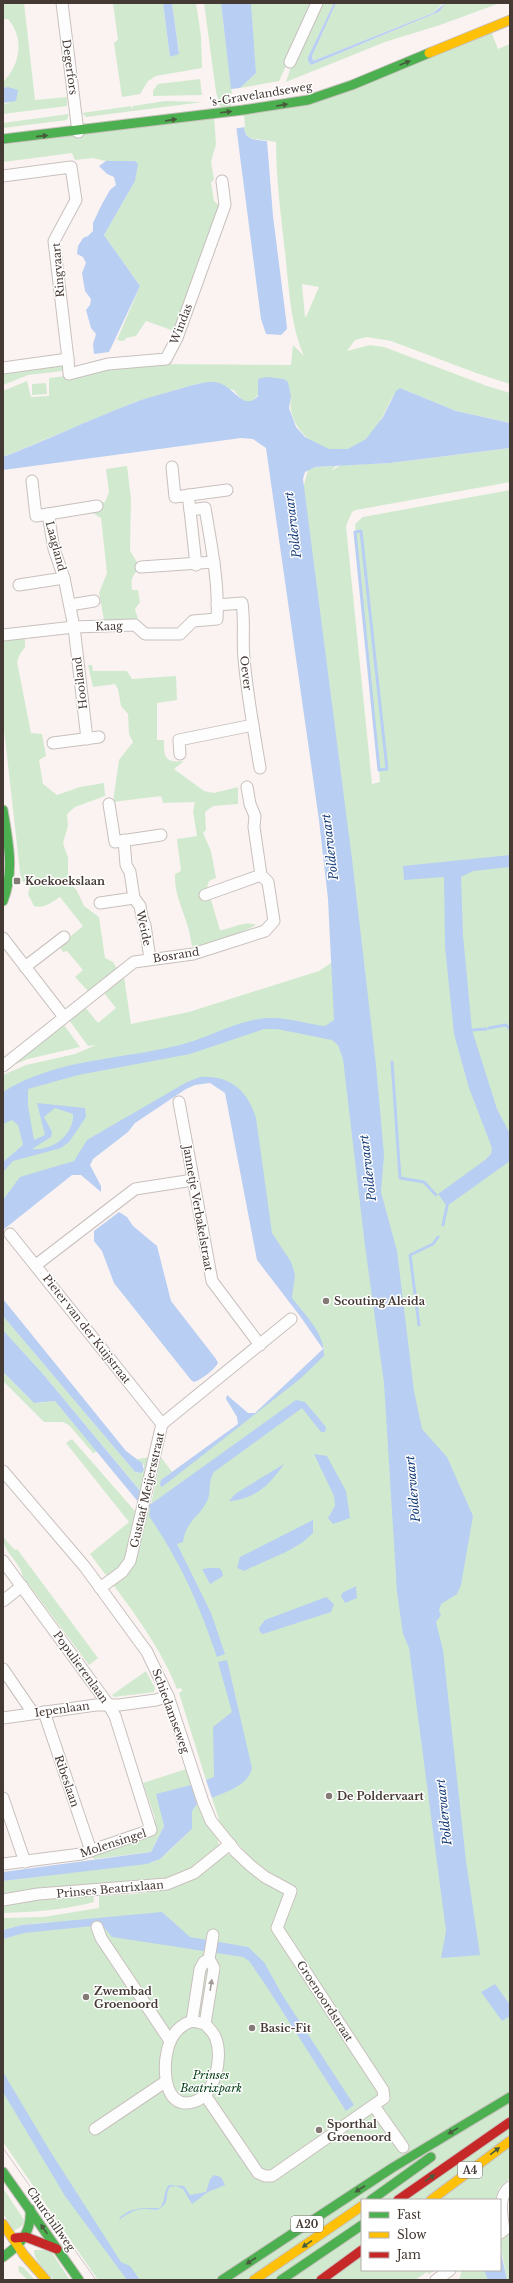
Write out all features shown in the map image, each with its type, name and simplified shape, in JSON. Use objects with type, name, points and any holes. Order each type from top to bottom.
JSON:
[{"type":"main road","points":[[362,70],[510,11]]},
{"type":"main road","name":"'s-Gravelandseweg","points":[[3,130],[77,127],[210,114],[289,104],[327,94],[510,20]]},
{"type":"main road","name":"'s-Gravelandseweg","points":[[323,84],[343,78]]},
{"type":"main road","name":"'s-Gravelandseweg","points":[[249,99],[292,92]]},
{"type":"main road","name":"'s-Gravelandseweg","points":[[3,139],[235,101]]},
{"type":"main road","points":[[3,810],[10,861],[9,882],[3,902]]},
{"type":"main road","name":"A20","points":[[222,2280],[392,2168],[510,2097]]},
{"type":"main road","points":[[372,2199],[510,2100]]},
{"type":"main road","points":[[399,2199],[510,2122]]},
{"type":"main road","name":"A4","points":[[432,2199],[510,2141]]},
{"type":"main road","name":"Churchillweg","points":[[3,2172],[79,2280]]},
{"type":"main road","name":"A20","points":[[254,2280],[361,2207]]},
{"type":"main road","points":[[3,2244],[16,2242],[26,2237],[32,2222],[30,2209]]},
{"type":"main road","points":[[3,2224],[46,2280]]},
{"type":"main road","name":"A20","points":[[281,2280],[361,2226]]},
{"type":"main road","points":[[26,2237],[57,2249]]},
{"type":"main road","points":[[3,2257],[16,2242]]},
{"type":"main road","points":[[321,2280],[361,2251]]},
{"type":"street","name":"Degerfors","points":[[62,3],[77,127]]},
{"type":"street","points":[[290,62],[317,3]]},
{"type":"street","name":"Ringvaart","points":[[3,176],[71,167],[76,200],[54,241],[68,359]]},
{"type":"street","name":"Windas","points":[[68,359],[69,374],[108,364],[166,359],[177,338],[225,205],[222,181]]},
{"type":"street","points":[[3,368],[68,359]]},
{"type":"street","points":[[172,467],[175,497],[227,490]]},
{"type":"street","name":"Laagland","points":[[32,481],[36,516],[97,506]]},
{"type":"street","points":[[188,496],[196,565]]},
{"type":"street","points":[[190,510],[205,508],[214,562],[218,605]]},
{"type":"street","name":"Laagland","points":[[48,514],[54,549],[64,578],[74,627]]},
{"type":"street","points":[[141,567],[196,565],[214,562]]},
{"type":"street","name":"Laagland","points":[[19,585],[64,578]]},
{"type":"street","points":[[70,605],[94,602]]},
{"type":"street","name":"Oever","points":[[218,605],[242,603],[245,628],[243,650],[260,768]]},
{"type":"street","name":"Kaag","points":[[3,635],[74,627],[135,625],[145,634],[180,634],[193,621],[216,619],[218,605]]},
{"type":"street","name":"Hooiland","points":[[74,627],[87,739]]},
{"type":"street","points":[[180,754],[179,740],[253,725]]},
{"type":"street","points":[[53,743],[98,737]]},
{"type":"street","name":"Bosrand","points":[[3,1066],[134,962],[193,954],[265,931],[274,921],[268,882],[261,875],[254,827],[255,816],[250,804],[248,787]]},
{"type":"street","points":[[109,804],[115,842],[161,835]]},
{"type":"street","name":"Weide","points":[[124,840],[126,865],[130,872],[134,898],[140,906],[145,925],[150,959]]},
{"type":"street","points":[[205,895],[261,875]]},
{"type":"street","name":"Weide","points":[[100,903],[134,898]]},
{"type":"street","points":[[25,967],[64,937]]},
{"type":"street","points":[[3,938],[64,1017]]},
{"type":"street","name":"Jannetje Verbakelstraat","points":[[179,1102],[212,1282],[260,1345]]},
{"type":"street","points":[[36,1265],[135,1189],[193,1180]]},
{"type":"street","name":"Pieter van der Kuijstraat","points":[[10,1234],[162,1424]]},
{"type":"street","name":"Gustaaf Meijersstraat","points":[[100,1588],[122,1572],[130,1561],[162,1424],[291,1319]]},
{"type":"street","name":"Schiedamseweg","points":[[3,1471],[85,1567],[147,1652],[168,1696],[206,1811],[211,1821],[230,1844],[260,1874],[291,1891]]},
{"type":"street","name":"Populierenlaan","points":[[3,1561],[108,1704],[115,1716],[151,1830]]},
{"type":"street","points":[[3,1601],[22,1586]]},
{"type":"street","name":"Ribeslaan","points":[[3,1669],[39,1713],[91,1851]]},
{"type":"street","name":"Iepenlaan","points":[[3,1718],[108,1704],[127,1704],[168,1696]]},
{"type":"street","points":[[3,1798],[25,1862]]},
{"type":"street","name":"Molensingel","points":[[3,1864],[82,1854],[151,1830]]},
{"type":"street","name":"Prinses Beatrixlaan","points":[[3,1900],[38,1894],[167,1884],[200,1869],[230,1844]]},
{"type":"street","name":"Groenoordstraat","points":[[204,2096],[258,2173],[264,2176],[272,2176],[384,2098],[383,2090],[277,1928],[291,1891]]},
{"type":"street","points":[[97,1927],[99,1935],[170,2040]]},
{"type":"street","points":[[192,2021],[200,1969],[209,1957],[213,1935]]},
{"type":"street","points":[[205,2024],[214,1968],[209,1957]]},
{"type":"street","points":[[192,2021],[205,2024],[216,2040],[218,2060],[210,2087],[204,2096],[193,2102],[184,2102],[175,2098],[165,2082],[165,2063],[170,2040],[180,2027],[192,2021]]},
{"type":"street","points":[[95,2128],[165,2082]]},
{"type":"street","points":[[374,2106],[403,2147]]},
{"type":"street","points":[[501,2232],[504,2230],[501,2204],[507,2189],[510,2187]]},
{"type":"street","points":[[436,2280],[449,2271]]},
{"type":"green space","points":[[3,3],[24,3],[35,100],[67,97],[67,106],[3,114],[3,104],[9,103],[8,87],[3,88],[3,82],[9,75],[17,60],[18,43],[17,35],[13,27],[8,19],[4,19]]},
{"type":"green space","points":[[113,3],[163,3],[170,57],[179,53],[172,3],[196,3],[201,36],[202,68],[156,76],[148,81],[140,94],[122,97],[114,43],[118,40]]},
{"type":"green space","points":[[204,3],[221,3],[234,111],[222,112],[216,92]]},
{"type":"green space","points":[[249,3],[315,3],[279,81],[240,88],[256,73]]},
{"type":"green space","points":[[319,3],[334,3],[308,57],[308,61],[311,65],[436,13],[440,11],[445,3],[500,3],[440,25],[385,42],[286,82],[293,60]]},
{"type":"green space","points":[[336,3],[443,3],[433,13],[313,61],[312,56]]},
{"type":"green space","points":[[491,31],[498,49],[510,44],[510,384],[391,341],[367,337],[355,340],[347,351],[370,345],[384,347],[487,386],[510,393],[510,423],[456,411],[400,388],[394,395],[376,427],[364,441],[347,450],[334,450],[322,447],[311,441],[301,432],[295,422],[291,410],[291,397],[258,379],[260,392],[253,401],[250,402],[244,401],[240,398],[234,390],[200,383],[135,402],[3,457],[3,391],[27,381],[31,397],[49,396],[49,378],[74,375],[107,367],[155,364],[291,365],[293,345],[304,356],[299,343],[291,305],[279,197],[276,142],[248,137],[244,128],[241,109],[303,100]],"holes":[[[302,284],[319,287],[306,317],[305,317]]]},
{"type":"green space","points":[[200,79],[202,95],[153,96],[153,91],[158,84]]},
{"type":"green space","points":[[165,101],[203,102],[86,117],[82,113],[131,106],[131,109],[133,106]]},
{"type":"green space","points":[[69,114],[67,120],[3,128],[3,123]]},
{"type":"green space","points":[[214,114],[216,144],[211,162],[214,179],[211,183],[214,201],[221,207],[174,331],[146,321],[136,336],[126,338],[124,341],[117,340],[140,286],[104,235],[135,181],[135,161],[106,161],[92,158],[75,160],[72,153],[3,162],[3,145]]},
{"type":"green space","points":[[62,365],[63,371],[28,375],[3,385],[3,372]]},
{"type":"green space","points":[[46,383],[47,394],[32,395],[32,384]]},
{"type":"green space","name":"Prinses Beatrixpark","points":[[510,448],[510,482],[356,510],[352,512],[346,526],[372,784],[380,782],[355,524],[363,517],[510,490],[510,2178],[499,2188],[495,2199],[361,2199],[361,2271],[434,2271],[429,2274],[427,2272],[415,2280],[98,2280],[3,2142],[3,1939],[50,1922],[22,1925],[3,1930],[3,1918],[43,1917],[99,1908],[99,1896],[149,1892],[173,1887],[196,1878],[219,1859],[228,1854],[240,1861],[247,1854],[220,1823],[212,1798],[223,1793],[214,1772],[214,1778],[206,1780],[179,1693],[182,1691],[181,1688],[177,1689],[169,1671],[149,1636],[90,1554],[129,1522],[66,1443],[72,1439],[140,1517],[163,1496],[151,1504],[161,1457],[172,1472],[161,1480],[254,1415],[322,1354],[324,1348],[320,1340],[257,1257],[225,1085],[200,1081],[179,1090],[120,1129],[3,1227],[3,1075],[26,1065],[75,1054],[96,1045],[88,1046],[69,1020],[85,1007],[98,1023],[116,1008],[104,993],[124,977],[131,1024],[189,1012],[319,971],[361,943],[303,488],[308,470],[315,467],[336,466],[331,471],[341,465],[390,463]]},
{"type":"green space","points":[[127,466],[131,499],[130,551],[137,562],[141,562],[140,569],[132,578],[132,590],[138,590],[140,602],[135,609],[138,619],[104,620],[99,593],[107,573],[101,518],[93,513],[86,514],[84,504],[105,502],[109,492],[106,469]]},
{"type":"green space","points":[[25,638],[25,647],[17,662],[31,733],[42,734],[46,756],[39,760],[43,784],[57,795],[80,787],[104,783],[105,796],[75,807],[67,814],[68,826],[63,843],[68,858],[68,880],[77,891],[84,906],[99,917],[105,958],[113,962],[117,969],[88,991],[75,977],[83,970],[67,951],[63,952],[59,946],[83,926],[60,897],[45,906],[34,906],[28,894],[31,884],[21,881],[3,720],[3,641]]},
{"type":"green space","points":[[88,665],[92,665],[93,671],[127,671],[132,679],[176,676],[177,700],[157,703],[157,740],[164,740],[165,755],[169,760],[184,761],[174,769],[204,791],[214,793],[238,787],[238,804],[213,806],[205,812],[206,830],[203,833],[211,851],[216,878],[209,881],[207,887],[220,930],[242,924],[256,925],[232,937],[194,949],[176,889],[175,874],[181,871],[177,839],[197,836],[193,811],[195,802],[163,803],[161,796],[113,802],[119,760],[133,742],[129,734],[128,714],[121,706],[118,689],[115,684],[93,687]]},
{"type":"green space","points":[[64,1025],[80,1047],[28,1059],[13,1065]]},
{"type":"green space","points":[[3,1316],[135,1472],[139,1473],[144,1470],[144,1465],[137,1459],[151,1457],[143,1494],[43,1374],[3,1330]]},
{"type":"green space","points":[[3,1372],[32,1401],[38,1403],[55,1401],[98,1451],[93,1453],[69,1425],[63,1422],[44,1422],[3,1381]]},
{"type":"green space","points":[[3,1537],[15,1550],[17,1549],[98,1658],[89,1665],[23,1577],[19,1566],[6,1548]]},
{"type":"green space","points":[[146,1671],[155,1688],[154,1692],[114,1697],[112,1695]]},
{"type":"green space","points":[[186,1769],[191,1785],[184,1787],[162,1814],[164,1826],[151,1852],[94,1859],[92,1855],[155,1826],[155,1818],[143,1783]]},
{"type":"green space","points":[[197,1804],[204,1821],[217,1837],[219,1846],[186,1873],[165,1881],[3,1893],[3,1881],[153,1862],[167,1853],[192,1829],[191,1811]]},
{"type":"green space","points":[[93,1894],[94,1902],[82,1905],[48,1910],[3,1913],[3,1905],[30,1900]]},
{"type":"green space","points":[[3,2188],[24,2220],[23,2225],[14,2231],[3,2213]]},
{"type":"green space","points":[[510,2219],[510,2280],[507,2280],[501,2239]]},
{"type":"green space","points":[[34,2250],[50,2250],[70,2280],[54,2280],[38,2262],[34,2254]]},
{"type":"green space","points":[[18,2266],[23,2267],[35,2280],[28,2280],[19,2272]]},
{"type":"green space","points":[[462,2271],[484,2271],[488,2280],[459,2280]]},
{"type":"water","points":[[163,3],[172,3],[179,54],[170,57]]},
{"type":"water","points":[[221,3],[251,3],[256,73],[240,88],[231,89]]},
{"type":"water","points":[[334,3],[336,3],[312,56],[313,61],[433,13],[445,3],[440,11],[436,13],[311,65],[308,61],[308,57]]},
{"type":"water","points":[[8,87],[18,90],[16,101],[3,103],[3,88]]},
{"type":"water","points":[[232,94],[239,104],[244,130],[248,137],[267,141],[273,216],[287,329],[281,335],[266,334],[261,319]]},
{"type":"water","points":[[106,161],[135,161],[138,164],[135,181],[104,235],[140,286],[109,352],[94,354],[93,344],[96,334],[91,328],[86,310],[90,305],[91,299],[85,291],[82,273],[86,263],[83,257],[77,254],[78,246],[83,238],[88,236],[93,231],[93,223],[102,204],[110,190],[116,185],[114,177],[107,174],[99,166]]},
{"type":"water","name":"Poldervaart","points":[[266,377],[284,379],[288,382],[291,397],[289,408],[296,427],[305,437],[329,449],[348,449],[366,439],[383,417],[396,391],[400,388],[456,411],[510,423],[510,448],[390,463],[315,467],[305,472],[303,479],[352,859],[376,1065],[384,1155],[381,1192],[397,1251],[414,1391],[422,1429],[447,1457],[473,1516],[461,1585],[457,1594],[441,1604],[439,1611],[441,1615],[436,1622],[443,1650],[466,1861],[480,1955],[441,1958],[446,1931],[409,1648],[403,1634],[397,1592],[384,1383],[365,1246],[343,1059],[338,1045],[332,1040],[277,1029],[264,1029],[190,1054],[78,1075],[28,1089],[28,1106],[34,1140],[45,1135],[37,1103],[85,1108],[86,1117],[69,1142],[61,1148],[13,1161],[3,1172],[3,1162],[23,1145],[18,1125],[12,1120],[3,1124],[3,1092],[24,1081],[47,1072],[70,1066],[164,1049],[187,1043],[257,1019],[282,1019],[325,1026],[334,1020],[328,899],[319,820],[266,448],[253,439],[241,438],[3,470],[3,457],[100,416],[140,401],[189,386],[212,382],[224,385],[243,400],[248,401],[253,400],[258,396],[258,379]],"holes":[[[55,1108],[73,1114],[70,1129],[66,1135],[54,1144],[47,1147],[32,1149],[51,1137],[52,1132],[44,1117]]]},
{"type":"water","points":[[510,855],[510,867],[473,871],[461,877],[463,935],[472,1030],[497,1109],[510,1134],[510,1161],[447,1206],[438,1194],[485,1160],[491,1154],[492,1148],[469,1088],[454,1034],[445,947],[444,877],[404,880],[403,866]]},
{"type":"water","points":[[200,1077],[211,1077],[229,1082],[243,1093],[253,1108],[256,1118],[272,1233],[291,1262],[295,1274],[292,1298],[318,1332],[323,1348],[324,1356],[300,1379],[162,1487],[160,1485],[161,1480],[238,1424],[237,1417],[226,1399],[227,1395],[248,1413],[255,1413],[323,1349],[257,1260],[225,1093],[210,1083],[195,1085],[186,1089],[135,1123],[128,1132],[93,1159],[90,1165],[101,1186],[101,1192],[81,1175],[72,1175],[3,1230],[3,1200],[20,1177],[74,1161],[87,1140],[187,1082]]},
{"type":"water","points":[[119,1212],[127,1217],[133,1226],[157,1246],[171,1301],[218,1363],[210,1372],[197,1381],[194,1382],[191,1380],[114,1283],[102,1251],[94,1241],[94,1231]]},
{"type":"water","points":[[3,1299],[126,1451],[142,1463],[144,1470],[141,1473],[135,1472],[3,1316]]},
{"type":"water","points":[[3,1330],[43,1374],[151,1504],[296,1400],[305,1402],[326,1427],[325,1432],[321,1432],[302,1408],[214,1472],[211,1478],[209,1496],[205,1505],[187,1528],[183,1542],[177,1544],[211,1613],[225,1654],[217,1657],[196,1601],[171,1550],[149,1516],[150,1509],[141,1499],[139,1503],[55,1401],[34,1403],[3,1372]]},
{"type":"water","points":[[314,1454],[327,1456],[346,1491],[350,1518],[333,1524],[328,1518],[335,1506],[334,1496]]},
{"type":"water","points":[[284,1464],[261,1490],[247,1497],[229,1501],[235,1494]]},
{"type":"water","points":[[313,1520],[313,1533],[306,1540],[280,1555],[244,1571],[237,1568],[240,1557]]},
{"type":"water","points":[[219,1568],[222,1571],[223,1576],[210,1584],[202,1569]]},
{"type":"water","points":[[356,1586],[357,1598],[345,1603],[341,1596],[342,1593]]},
{"type":"water","points":[[326,1597],[334,1604],[331,1612],[263,1634],[260,1632],[259,1628],[265,1620]]},
{"type":"water","points":[[227,1660],[252,1768],[250,1774],[242,1784],[212,1798],[206,1780],[214,1777],[213,1727],[232,1712],[218,1662]]},
{"type":"water","points":[[191,1785],[197,1804],[192,1811],[192,1829],[160,1859],[147,1864],[3,1881],[3,1872],[151,1852],[164,1826],[156,1794]]},
{"type":"water","points":[[162,1912],[190,1937],[248,1947],[264,1962],[283,1996],[354,2105],[346,2111],[265,1984],[249,1961],[243,1957],[112,1937],[102,1925],[24,1933],[3,1939],[3,1930],[22,1925]]},
{"type":"water","points":[[495,1984],[510,2005],[510,2016],[502,2021],[481,1992]]},
{"type":"water","points":[[3,2072],[50,2151],[121,2262],[130,2266],[140,2280],[127,2280],[65,2196],[3,2092]]},
{"type":"water","points":[[214,2175],[221,2177],[225,2185],[208,2192],[192,2204],[183,2189],[176,2186],[170,2187],[166,2202],[161,2208],[156,2210],[139,2210],[131,2212],[120,2219],[119,2218],[129,2211],[141,2208],[160,2208],[169,2185],[184,2186],[190,2195],[206,2192],[210,2179]]},
{"type":"water","points":[[501,2252],[507,2280],[488,2280],[484,2271],[501,2271]]},
{"type":"pier","points":[[240,91],[242,92],[245,127],[233,129],[230,94]]},
{"type":"waterway","points":[[361,531],[387,769],[379,770],[355,532],[361,531]]},
{"type":"waterway","points":[[489,1028],[506,1025],[510,1029]]},
{"type":"waterway","points":[[472,1030],[486,1029]]},
{"type":"waterway","points":[[392,1062],[400,1178],[424,1182],[436,1195]]},
{"type":"waterway","points":[[443,1225],[447,1206]]},
{"type":"waterway","points":[[419,1325],[410,1255],[433,1244],[438,1237]]},
{"type":"tram line","points":[[3,2148],[96,2280]]},
{"type":"traffic: fast","points":[[3,139],[243,110],[308,100],[352,85],[429,53]]},
{"type":"traffic: fast","points":[[3,810],[10,867],[7,890],[3,901]]},
{"type":"traffic: fast","points":[[222,2280],[392,2168],[510,2097]]},
{"type":"traffic: fast","points":[[372,2199],[431,2157]]},
{"type":"traffic: fast","points":[[3,2172],[79,2280]]},
{"type":"traffic: fast","points":[[3,2257],[24,2237],[29,2224],[30,2209]]},
{"type":"traffic: fast","points":[[281,2280],[361,2226]]},
{"type":"traffic: slow","points":[[429,53],[510,20]]},
{"type":"traffic: slow","points":[[432,2199],[510,2141]]},
{"type":"traffic: slow","points":[[254,2280],[361,2207]]},
{"type":"traffic: slow","points":[[3,2224],[24,2255],[46,2280]]},
{"type":"traffic: jam","points":[[399,2199],[510,2122]]},
{"type":"traffic: jam","points":[[15,2238],[26,2237],[57,2249]]},
{"type":"traffic: jam","points":[[321,2280],[361,2251]]},
{"type":"place","name":"Koekoekslaan","points":[[17,881]]},
{"type":"place","name":"Scouting Aleida","points":[[326,1301]]},
{"type":"place","name":"De Poldervaart","points":[[329,1796]]},
{"type":"place","name":"Zwembad Groenoord","points":[[86,1997]]},
{"type":"place","name":"Basic-Fit","points":[[252,2028]]},
{"type":"place","name":"Sporthal Groenoord","points":[[319,2130]]}]
